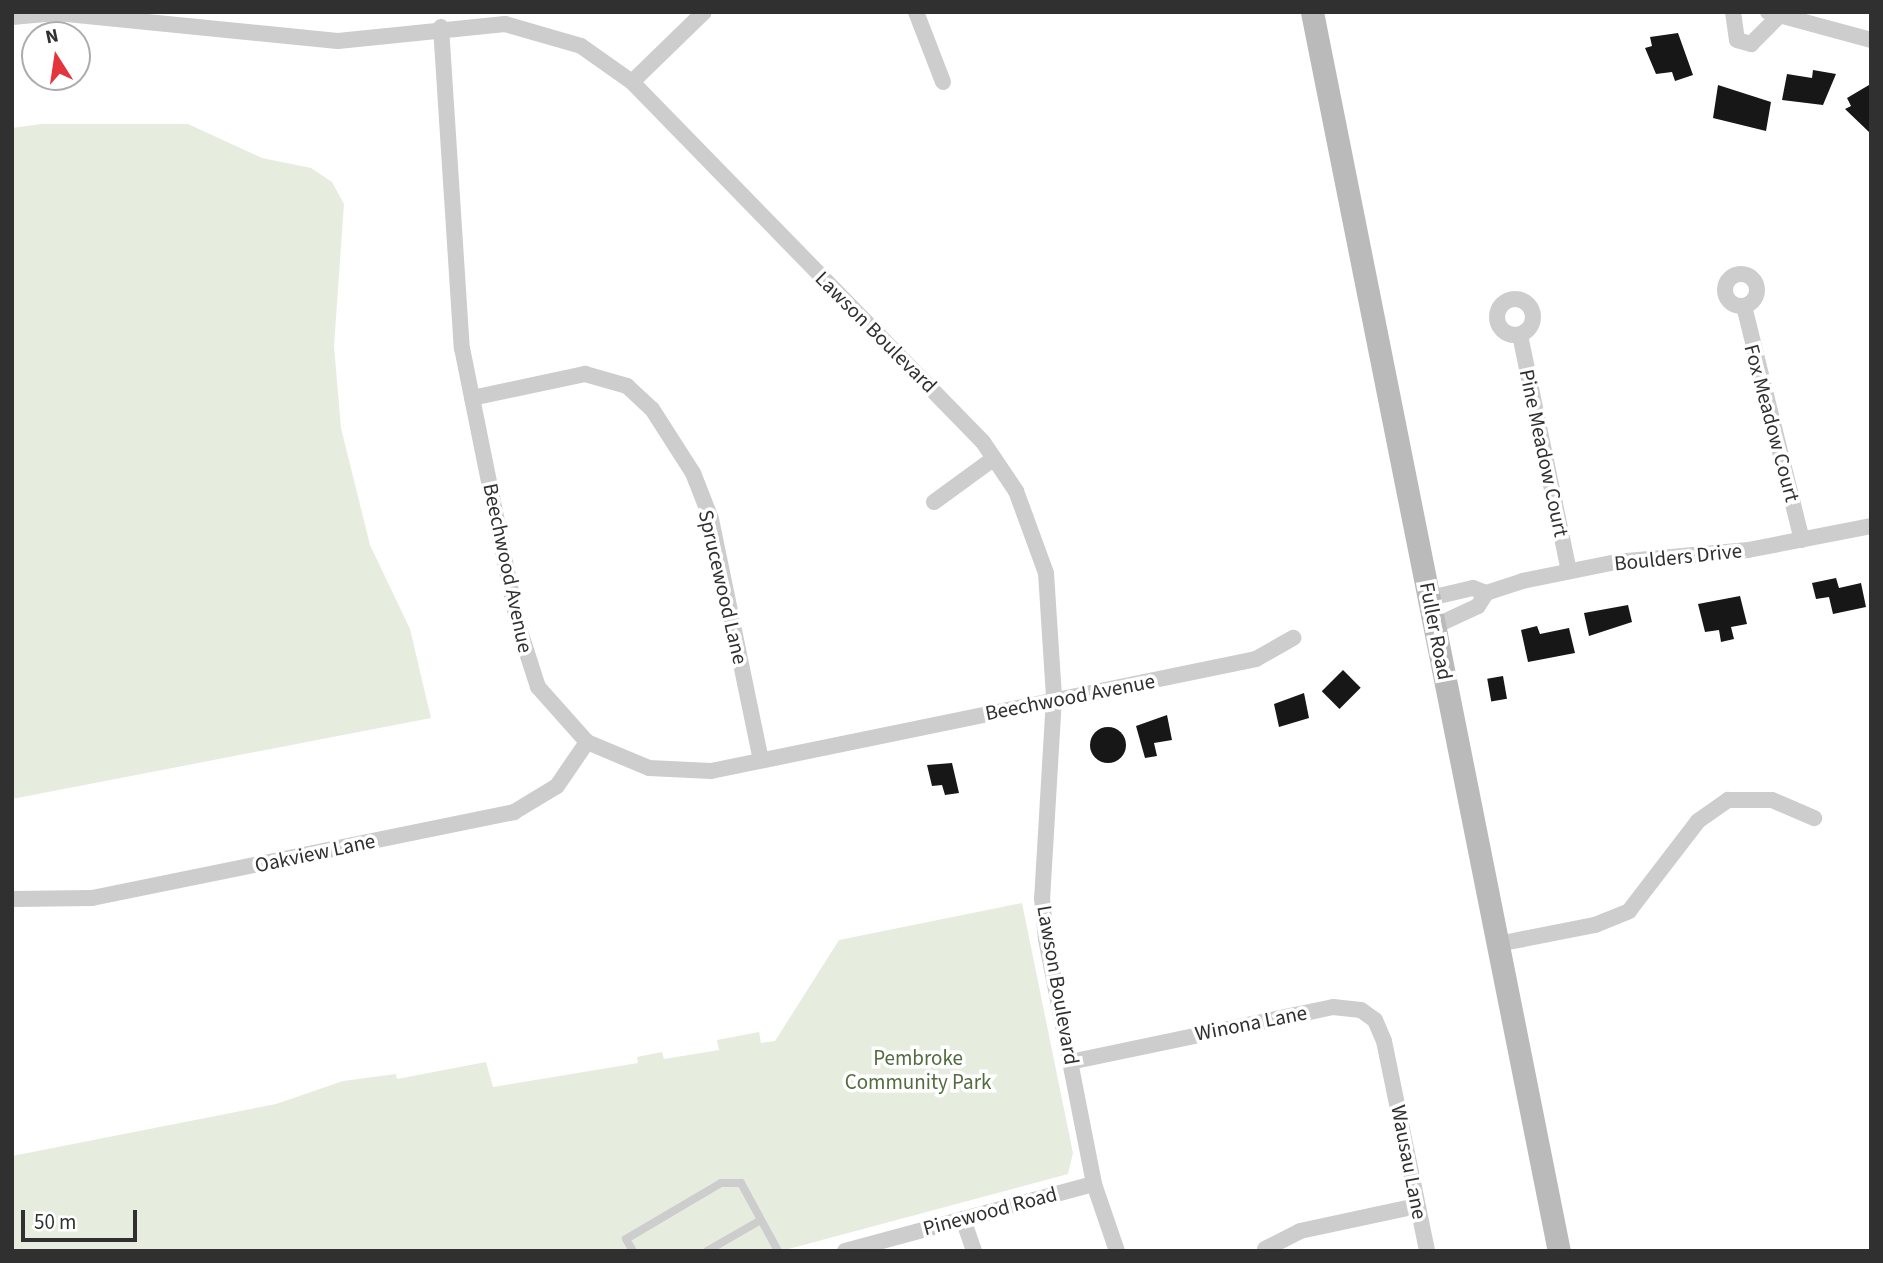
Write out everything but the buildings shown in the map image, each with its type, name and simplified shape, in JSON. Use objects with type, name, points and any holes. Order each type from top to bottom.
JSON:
[{"type":"street","points":[[632,82],[704,12]]},
{"type":"street","points":[[916,12],[943,82]]},
{"type":"street","name":"Fuller Road","points":[[1312,12],[1559,1251]]},
{"type":"street","points":[[1733,12],[1737,40],[1751,44],[1772,15],[1871,40]]},
{"type":"street","name":"Lawson Boulevard","points":[[12,17],[57,13],[190,20],[338,41],[441,27],[505,23],[548,33],[632,82],[993,458],[1029,519],[1046,573],[1054,698],[1042,898],[1094,1184],[1117,1251]]},
{"type":"street","name":"Beechwood Avenue","points":[[441,27],[458,323],[472,398],[526,659],[538,687],[587,742],[649,768],[711,771],[1054,698],[1256,659],[1293,638]]},
{"type":"street","name":"Fox Meadow Court","points":[[1744,306],[1802,540]]},
{"type":"street","name":"Pine Meadow Court","points":[[1520,335],[1569,571]]},
{"type":"street","name":"Sprucewood Lane","points":[[472,398],[592,375],[627,386],[652,409],[693,473],[711,519],[761,760]]},
{"type":"street","points":[[934,502],[993,458]]},
{"type":"street","name":"Boulders Drive","points":[[1430,598],[1473,588],[1486,593],[1569,571],[1802,540],[1871,526]]},
{"type":"street","name":"Boulders Drive","points":[[1435,626],[1478,606],[1486,593]]},
{"type":"street","name":"Oakview Lane","points":[[12,898],[92,898],[513,812],[557,786],[587,742]]},
{"type":"street","points":[[1498,944],[1629,911],[1698,821],[1728,800],[1772,800],[1814,818]]},
{"type":"street","name":"Winona Lane","points":[[1070,1062],[1350,1007],[1375,1020],[1391,1073]]},
{"type":"street","name":"Wausau Lane","points":[[1391,1073],[1427,1251]]},
{"type":"street","name":"Pinewood Road","points":[[845,1251],[1094,1184]]},
{"type":"street","points":[[1265,1249],[1300,1231],[1417,1206]]},
{"type":"street","points":[[963,1219],[974,1251]]},
{"type":"lane","points":[[632,1251],[626,1239],[720,1183],[741,1183],[778,1251]]},
{"type":"lane","points":[[707,1251],[761,1220]]},
{"type":"green space","points":[[41,124],[188,124],[262,158],[311,168],[332,182],[344,204],[334,346],[341,428],[370,545],[410,629],[431,718],[12,799],[12,128]]},
{"type":"green space","name":"Pembroke Community Park","points":[[1022,903],[1073,1153],[1068,1174],[781,1251],[12,1251],[12,1156],[276,1104],[343,1081],[396,1074],[397,1079],[486,1062],[493,1087],[638,1063],[637,1057],[662,1052],[664,1059],[719,1050],[717,1040],[759,1032],[761,1043],[775,1041],[839,940]]}]
